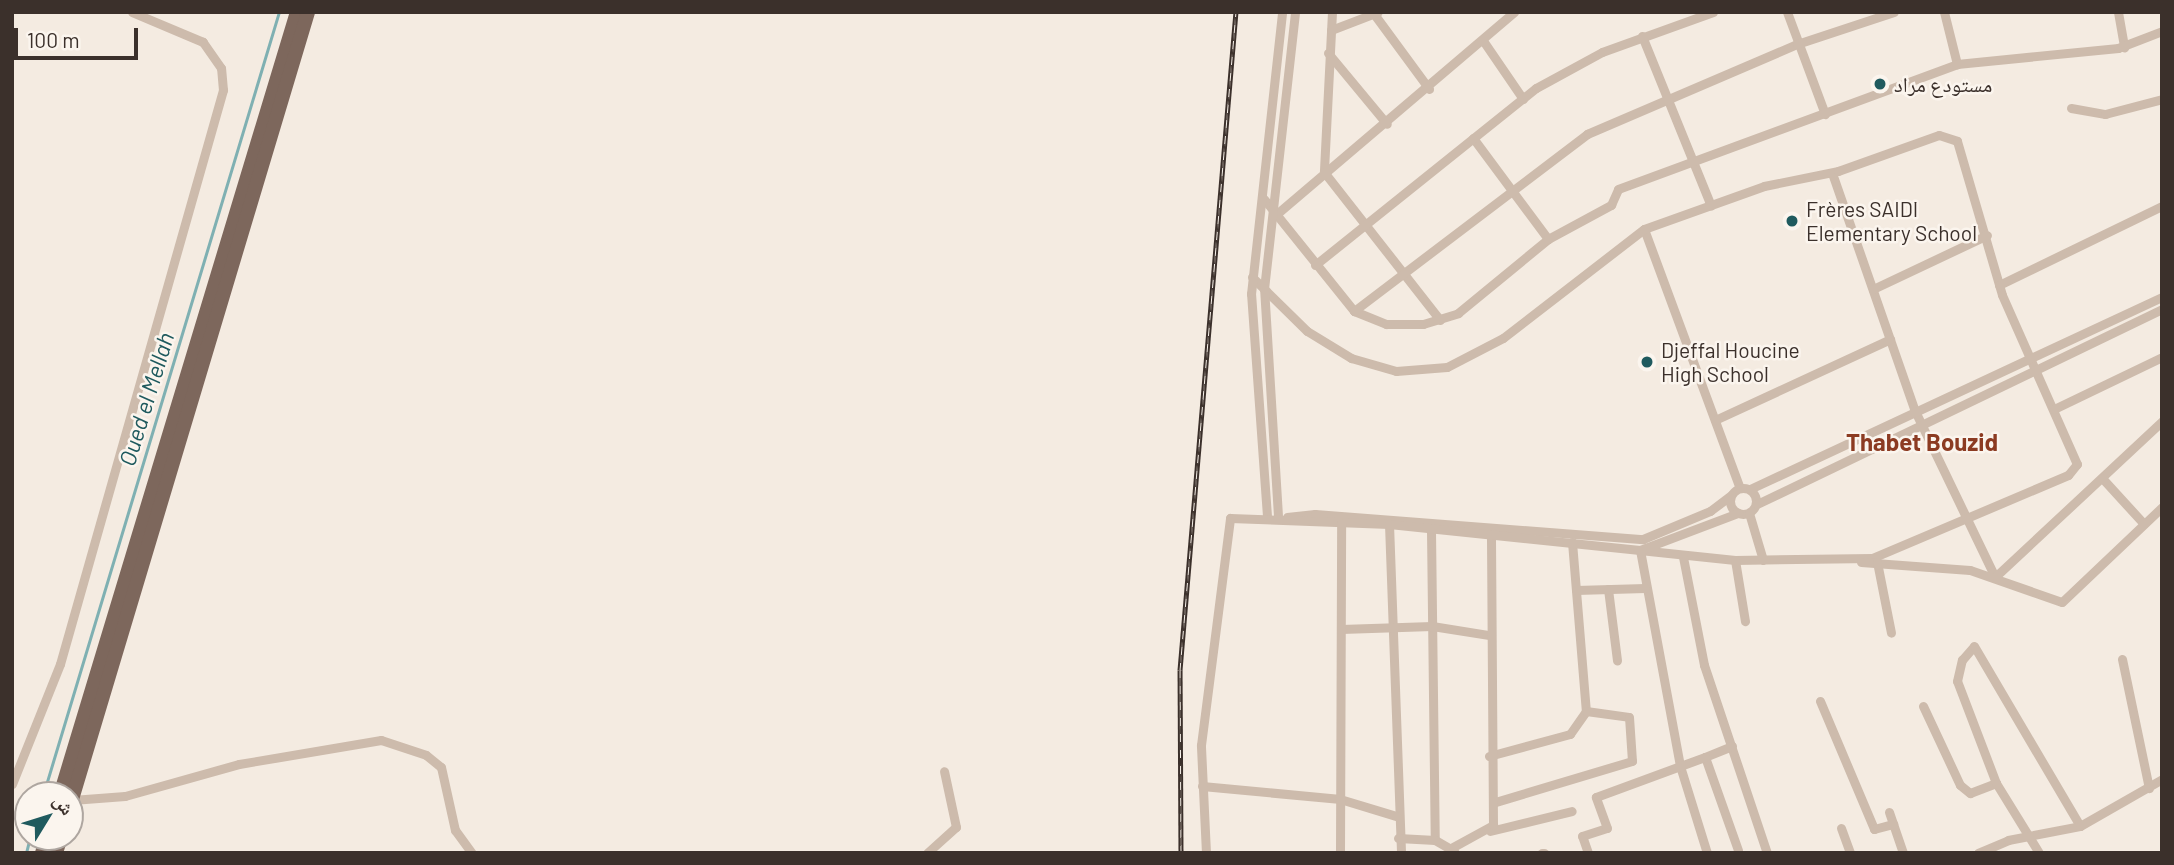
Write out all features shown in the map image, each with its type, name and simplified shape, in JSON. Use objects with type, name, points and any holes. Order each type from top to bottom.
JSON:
[{"type":"main road","points":[[73,781],[297,12]]},
{"type":"main road","points":[[73,781],[308,12]]},
{"type":"street","points":[[12,784],[60,664],[223,90],[221,68],[203,43],[145,14],[132,12]]},
{"type":"street","points":[[1267,516],[1252,277],[1264,199],[1282,12]]},
{"type":"street","points":[[1283,517],[1264,289],[1278,210],[1295,12]]},
{"type":"street","points":[[1332,12],[1324,172],[1440,320]]},
{"type":"street","points":[[1278,210],[1429,89],[1514,12]]},
{"type":"street","points":[[1315,265],[1523,99],[1580,63],[1642,36],[1713,12]]},
{"type":"street","points":[[1787,12],[1825,114]]},
{"type":"street","points":[[1354,311],[1579,139],[1797,44],[1894,12]]},
{"type":"street","points":[[1944,12],[1957,64]]},
{"type":"street","points":[[2118,12],[2124,47]]},
{"type":"street","points":[[1331,30],[1376,13],[1429,89]]},
{"type":"street","points":[[1264,199],[1278,210],[1315,265],[1354,311],[1386,324],[1440,320],[1475,301],[1548,239],[1611,205],[1618,189],[1695,163],[1957,64],[2124,47],[2162,31]]},
{"type":"street","points":[[1642,36],[1711,206]]},
{"type":"street","points":[[1484,42],[1523,99]]},
{"type":"street","points":[[1328,52],[1387,124]]},
{"type":"street","points":[[2071,108],[2105,114],[2162,99]]},
{"type":"street","points":[[1252,277],[1313,336],[1351,358],[1396,372],[1447,367],[1503,338],[1644,229],[1784,180],[1832,173],[1951,136],[1987,235],[1999,285],[2077,456],[2073,471],[1877,561]]},
{"type":"street","points":[[1474,138],[1508,191],[1548,239]]},
{"type":"street","points":[[1832,173],[1915,411],[1995,577]]},
{"type":"street","points":[[1999,285],[2162,206]]},
{"type":"street","points":[[1644,229],[1715,420],[1745,488],[1757,503]]},
{"type":"street","points":[[1872,289],[1987,235]]},
{"type":"street","points":[[1283,517],[1315,514],[1643,539],[1710,511],[1745,488],[2162,297]]},
{"type":"street","points":[[1749,513],[1757,503],[2162,309]]},
{"type":"street","points":[[1715,420],[1889,339]]},
{"type":"street","points":[[2054,409],[2162,357]]},
{"type":"street","points":[[1995,577],[2162,421]]},
{"type":"street","points":[[2102,478],[2144,524]]},
{"type":"street","points":[[1731,495],[1738,513]]},
{"type":"street","points":[[1206,853],[1201,745],[1226,522],[1267,516],[1283,517],[1341,523],[1389,524],[1431,531],[1572,542],[1683,557],[1877,561],[1963,569],[1995,577],[2062,602],[2162,507]]},
{"type":"street","points":[[1640,550],[1738,513],[1749,513]]},
{"type":"street","points":[[1749,513],[1763,560]]},
{"type":"street","points":[[1340,853],[1341,523]]},
{"type":"street","points":[[1389,524],[1389,625],[1396,816],[1401,853]]},
{"type":"street","points":[[1431,531],[1435,840]]},
{"type":"street","points":[[1490,831],[1495,802],[1489,756],[1491,534]]},
{"type":"street","points":[[1489,756],[1570,734],[1586,711],[1572,542]]},
{"type":"street","points":[[1640,550],[1680,766],[1707,853]]},
{"type":"street","points":[[1683,557],[1704,665],[1767,853]]},
{"type":"street","points":[[1735,560],[1745,621]]},
{"type":"street","points":[[1877,561],[1891,633]]},
{"type":"street","points":[[1576,590],[1645,588]]},
{"type":"street","points":[[1608,589],[1617,660]]},
{"type":"street","points":[[1341,629],[1389,625],[1432,626],[1489,635]]},
{"type":"street","points":[[2039,853],[2034,836],[1996,783],[1957,681],[1962,660],[1974,646],[2080,826]]},
{"type":"street","points":[[2122,659],[2148,788]]},
{"type":"street","points":[[1820,701],[1874,829],[1893,824]]},
{"type":"street","points":[[1923,706],[1960,785],[1970,793],[1996,783]]},
{"type":"street","points":[[1495,802],[1632,761],[1628,716],[1586,711]]},
{"type":"street","points":[[84,799],[125,796],[239,764],[381,740],[426,755],[441,767],[454,830],[472,853]]},
{"type":"street","points":[[1588,853],[1583,836],[1607,828],[1596,797],[1732,746]]},
{"type":"street","points":[[1705,757],[1735,852]]},
{"type":"street","points":[[927,853],[956,827],[944,771]]},
{"type":"street","points":[[1978,853],[2004,842],[2080,826],[2162,779]]},
{"type":"street","points":[[1202,786],[1340,799],[1396,816]]},
{"type":"street","points":[[1398,838],[1435,840],[1454,850],[1490,831],[1573,811]]},
{"type":"street","points":[[1889,813],[1903,853]]},
{"type":"street","points":[[1841,828],[1850,853]]},
{"type":"street","points":[[2004,842],[2008,853]]},
{"type":"waterway","name":"Oued el Mellah","points":[[47,781],[279,12]]},
{"type":"railway","points":[[1181,853],[1180,670],[1236,12]]},
{"type":"place","name":"مستودع مراد","points":[[1880,84]]},
{"type":"place","name":"Frères SAIDI Elementary School","points":[[1792,221]]},
{"type":"place","name":"Djeffal Houcine High School","points":[[1647,362]]},
{"type":"district","name":"Thabet Bouzid","points":[[1922,442]]}]
